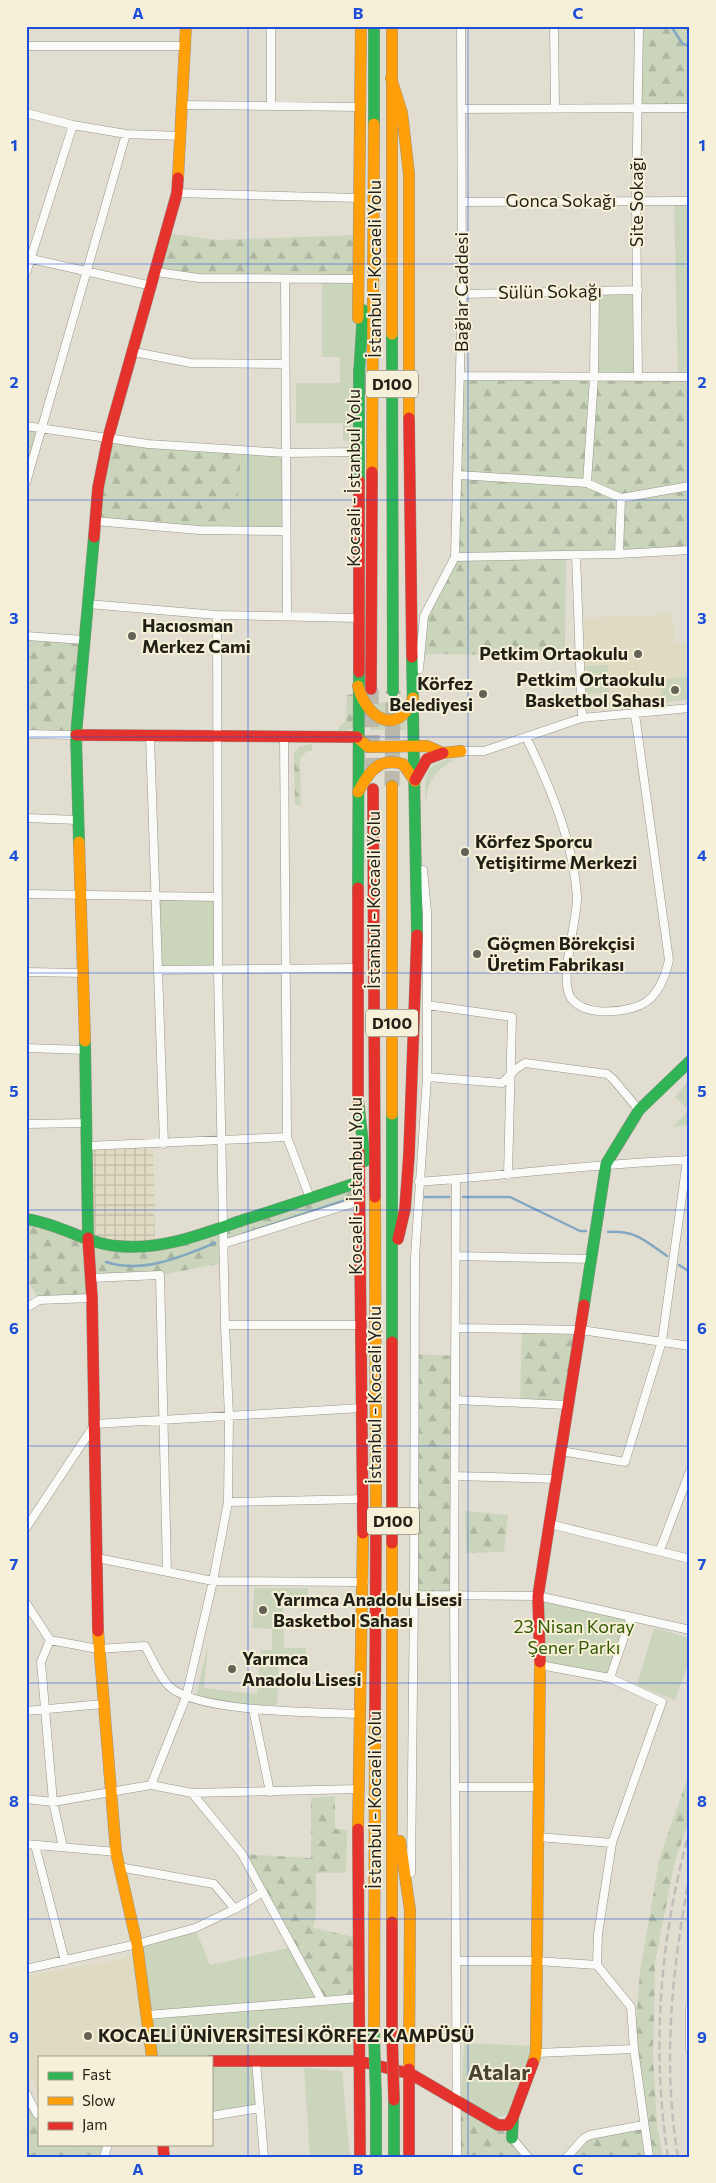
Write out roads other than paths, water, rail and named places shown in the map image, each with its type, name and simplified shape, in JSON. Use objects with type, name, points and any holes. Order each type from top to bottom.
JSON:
[{"type":"main road","points":[[152,2056],[137,1944],[116,1852],[98,1649],[92,1298],[88,1240],[84,973],[76,735],[98,488],[108,438],[134,352],[177,193],[186,26]]},
{"type":"main road","points":[[360,2157],[358,1789],[364,1582],[358,1099],[357,737],[358,198],[361,26]]},
{"type":"main road","name":"Kocaeli - İstanbul Yolu","points":[[371,690],[374,26]]},
{"type":"main road","name":"İstanbul - Kocaeli Yolu","points":[[392,26],[393,691]]},
{"type":"main road","points":[[392,78],[402,113],[409,174],[409,494],[417,924],[409,1154],[405,1209],[392,1260]]},
{"type":"main road","points":[[359,376],[373,166]]},
{"type":"main road","points":[[358,686],[367,708],[381,718],[398,718],[404,714],[409,710],[414,696]]},
{"type":"main road","points":[[414,696],[420,724],[427,736],[461,751]]},
{"type":"main road","points":[[76,735],[357,737],[368,747],[414,741],[427,736]]},
{"type":"main road","points":[[414,741],[443,753]]},
{"type":"main road","points":[[415,781],[428,759],[443,753],[461,751]]},
{"type":"main road","points":[[358,792],[368,774],[380,763],[388,761],[403,764],[415,781]]},
{"type":"main road","name":"İstanbul - Kocaeli Yolu","points":[[392,786],[392,2033],[394,2157]]},
{"type":"main road","name":"Kocaeli - İstanbul Yolu","points":[[373,789],[376,1550],[374,2033],[376,2157]]},
{"type":"main road","points":[[212,2061],[359,2061],[411,2074],[505,2127],[536,2053],[540,1665],[538,1596],[606,1164],[639,1110],[690,1061]]},
{"type":"main road","points":[[358,1099],[374,1237]]},
{"type":"main road","points":[[26,1219],[40,1220],[88,1240],[116,1246],[156,1246],[223,1227],[359,1182]]},
{"type":"main road","points":[[392,1783],[410,1910],[411,2074],[409,2157]]},
{"type":"street","points":[[271,26],[271,105]]},
{"type":"street","name":"Bağlar Caddesi","points":[[455,557],[462,294],[461,26]]},
{"type":"street","points":[[554,26],[555,108]]},
{"type":"street","name":"Site Sokağı","points":[[638,377],[636,201],[639,26]]},
{"type":"street","points":[[26,46],[185,46]]},
{"type":"street","points":[[182,104],[360,107]]},
{"type":"street","points":[[462,109],[690,108]]},
{"type":"street","points":[[26,113],[73,125],[126,134],[180,136]]},
{"type":"street","points":[[26,273],[28,259],[73,125]]},
{"type":"street","points":[[26,483],[126,134]]},
{"type":"street","points":[[177,193],[358,198]]},
{"type":"street","name":"Gonca Sokağı","points":[[462,202],[690,201]]},
{"type":"street","points":[[28,259],[152,286]]},
{"type":"street","points":[[156,272],[199,278],[358,279]]},
{"type":"street","points":[[285,279],[287,616]]},
{"type":"street","name":"Sülün Sokağı","points":[[462,294],[638,290]]},
{"type":"street","points":[[587,483],[594,378],[595,291]]},
{"type":"street","points":[[134,352],[191,363],[285,364]]},
{"type":"street","points":[[461,376],[690,377]]},
{"type":"street","points":[[26,426],[148,444],[286,453],[359,452]]},
{"type":"street","points":[[458,475],[587,483],[621,498],[690,486]]},
{"type":"street","points":[[619,554],[621,498]]},
{"type":"street","points":[[95,521],[199,530],[286,531]]},
{"type":"street","points":[[414,696],[424,616],[455,557],[619,554],[690,550]]},
{"type":"street","points":[[576,555],[582,718]]},
{"type":"street","points":[[88,604],[217,615],[358,618]]},
{"type":"street","points":[[150,1785],[186,1698],[214,1581],[228,1502],[229,1416],[220,1142],[217,615]]},
{"type":"street","points":[[26,636],[84,640]]},
{"type":"street","points":[[461,751],[484,751],[582,718],[690,708]]},
{"type":"street","points":[[526,737],[560,819],[574,881],[576,903],[567,973],[567,987],[571,998],[580,1005],[592,1010],[619,1011],[634,1008],[647,1002],[658,991],[665,978],[669,960],[635,714]]},
{"type":"street","points":[[26,734],[76,735]]},
{"type":"street","points":[[284,736],[287,1137],[310,1198]]},
{"type":"street","points":[[150,737],[164,1144]]},
{"type":"street","points":[[410,1910],[414,1595],[415,1257],[427,1077],[427,912],[414,816]]},
{"type":"street","points":[[26,818],[78,820]]},
{"type":"street","points":[[26,894],[218,897]]},
{"type":"street","points":[[158,970],[218,971],[358,968]]},
{"type":"street","points":[[26,972],[84,973]]},
{"type":"street","points":[[427,1005],[512,1017],[508,1175]]},
{"type":"street","points":[[26,1048],[85,1050]]},
{"type":"street","points":[[427,1077],[502,1082],[525,1063],[607,1074],[639,1110]]},
{"type":"street","points":[[26,1124],[87,1123]]},
{"type":"street","points":[[88,1146],[220,1142],[287,1137]]},
{"type":"street","points":[[419,1182],[508,1175],[606,1164],[688,1160],[662,1341],[626,1462],[561,1450]]},
{"type":"street","points":[[456,1179],[454,1594],[457,2157]]},
{"type":"street","points":[[223,1244],[360,1201]]},
{"type":"street","points":[[457,1256],[591,1259]]},
{"type":"street","points":[[91,1278],[160,1275],[168,1571]]},
{"type":"street","points":[[26,1308],[39,1300],[92,1298]]},
{"type":"street","points":[[225,1325],[361,1325]]},
{"type":"street","points":[[456,1328],[581,1330],[690,1346]]},
{"type":"street","points":[[456,1400],[567,1405]]},
{"type":"street","points":[[26,1528],[95,1424],[362,1408]]},
{"type":"street","points":[[660,1550],[690,1471]]},
{"type":"street","points":[[455,1476],[557,1478]]},
{"type":"street","points":[[228,1502],[363,1499]]},
{"type":"street","points":[[550,1524],[690,1559]]},
{"type":"street","points":[[97,1558],[214,1581],[364,1582]]},
{"type":"street","points":[[414,1595],[538,1596],[690,1630]]},
{"type":"street","points":[[26,1603],[50,1640],[98,1649],[145,1646],[168,1685],[186,1698],[253,1709],[360,1714]]},
{"type":"street","points":[[610,1678],[630,1617]]},
{"type":"street","points":[[50,1640],[41,1662],[52,1802],[63,1847]]},
{"type":"street","points":[[540,1665],[610,1678],[662,1702],[612,1843],[598,1934],[597,1965],[631,2007],[634,2050],[649,2157]]},
{"type":"street","points":[[26,1711],[103,1704]]},
{"type":"street","points":[[253,1709],[270,1792]]},
{"type":"street","points":[[26,1798],[52,1802],[150,1785],[192,1793],[358,1789]]},
{"type":"street","points":[[455,1787],[538,1787]]},
{"type":"street","points":[[192,1793],[242,1854],[322,2001]]},
{"type":"street","points":[[538,1837],[612,1843]]},
{"type":"street","points":[[65,1961],[30,1845],[116,1852]]},
{"type":"street","points":[[120,1867],[214,1884],[235,1909]]},
{"type":"street","points":[[26,1969],[137,1944],[195,1928],[235,1909],[263,1892]]},
{"type":"street","points":[[456,1961],[536,1961],[597,1965]]},
{"type":"street","points":[[147,2016],[359,1998]]},
{"type":"street","points":[[690,2008],[690,2049]]},
{"type":"street","points":[[536,2053],[634,2050]]},
{"type":"street","points":[[256,2061],[264,2157]]},
{"type":"street","points":[[26,2093],[38,2114]]},
{"type":"street","points":[[212,2116],[260,2108]]},
{"type":"street","points":[[567,2157],[584,2138],[590,2135],[643,2125]]},
{"type":"street","points":[[505,2127],[528,2157]]},
{"type":"waterway","points":[[671,26],[682,43],[690,47]]},
{"type":"waterway","points":[[425,1197],[449,1197]]},
{"type":"waterway","points":[[463,1197],[510,1197],[580,1231],[586,1231]]},
{"type":"waterway","points":[[243,1234],[346,1200]]},
{"type":"waterway","points":[[608,1232],[633,1235],[646,1241],[667,1256]]},
{"type":"waterway","points":[[106,1262],[120,1265],[148,1265],[189,1254],[215,1243]]},
{"type":"waterway","points":[[679,1265],[690,1272]]},
{"type":"tunnel","points":[[371,689],[373,780]]},
{"type":"tunnel","points":[[392,786],[393,691]]},
{"type":"railway","points":[[668,2157],[660,2074],[661,1992],[672,1910],[690,1829]]},
{"type":"railway","points":[[678,2157],[673,2122],[671,2086],[671,2015],[678,1944],[690,1874]]},
{"type":"place","name":"Hacıosman Merkez Cami","points":[[132,636]]},
{"type":"place","name":"Petkim Ortaokulu","points":[[638,654]]},
{"type":"place","name":"Petkim Ortaokulu Basketbol Sahası","points":[[675,690]]},
{"type":"place","name":"Körfez Belediyesi","points":[[483,694]]},
{"type":"place","name":"Körfez Sporcu Yetişitirme Merkezi","points":[[465,852]]},
{"type":"place","name":"Göçmen Börekçisi Üretim Fabrikası","points":[[477,954]]},
{"type":"place","name":"Yarımca Anadolu Lisesi Basketbol Sahası","points":[[263,1610]]},
{"type":"place","name":"Yarımca Anadolu Lisesi","points":[[232,1669]]},
{"type":"place","name":"KOCAELİ ÜNİVERSİTESİ KÖRFEZ KAMPÜSÜ","points":[[88,2036]]},
{"type":"district","name":"Atalar","points":[[499,2072]]},
{"type":"park label","name":"23 Nisan Koray Şener Parkı","points":[[574,1637]]}]
